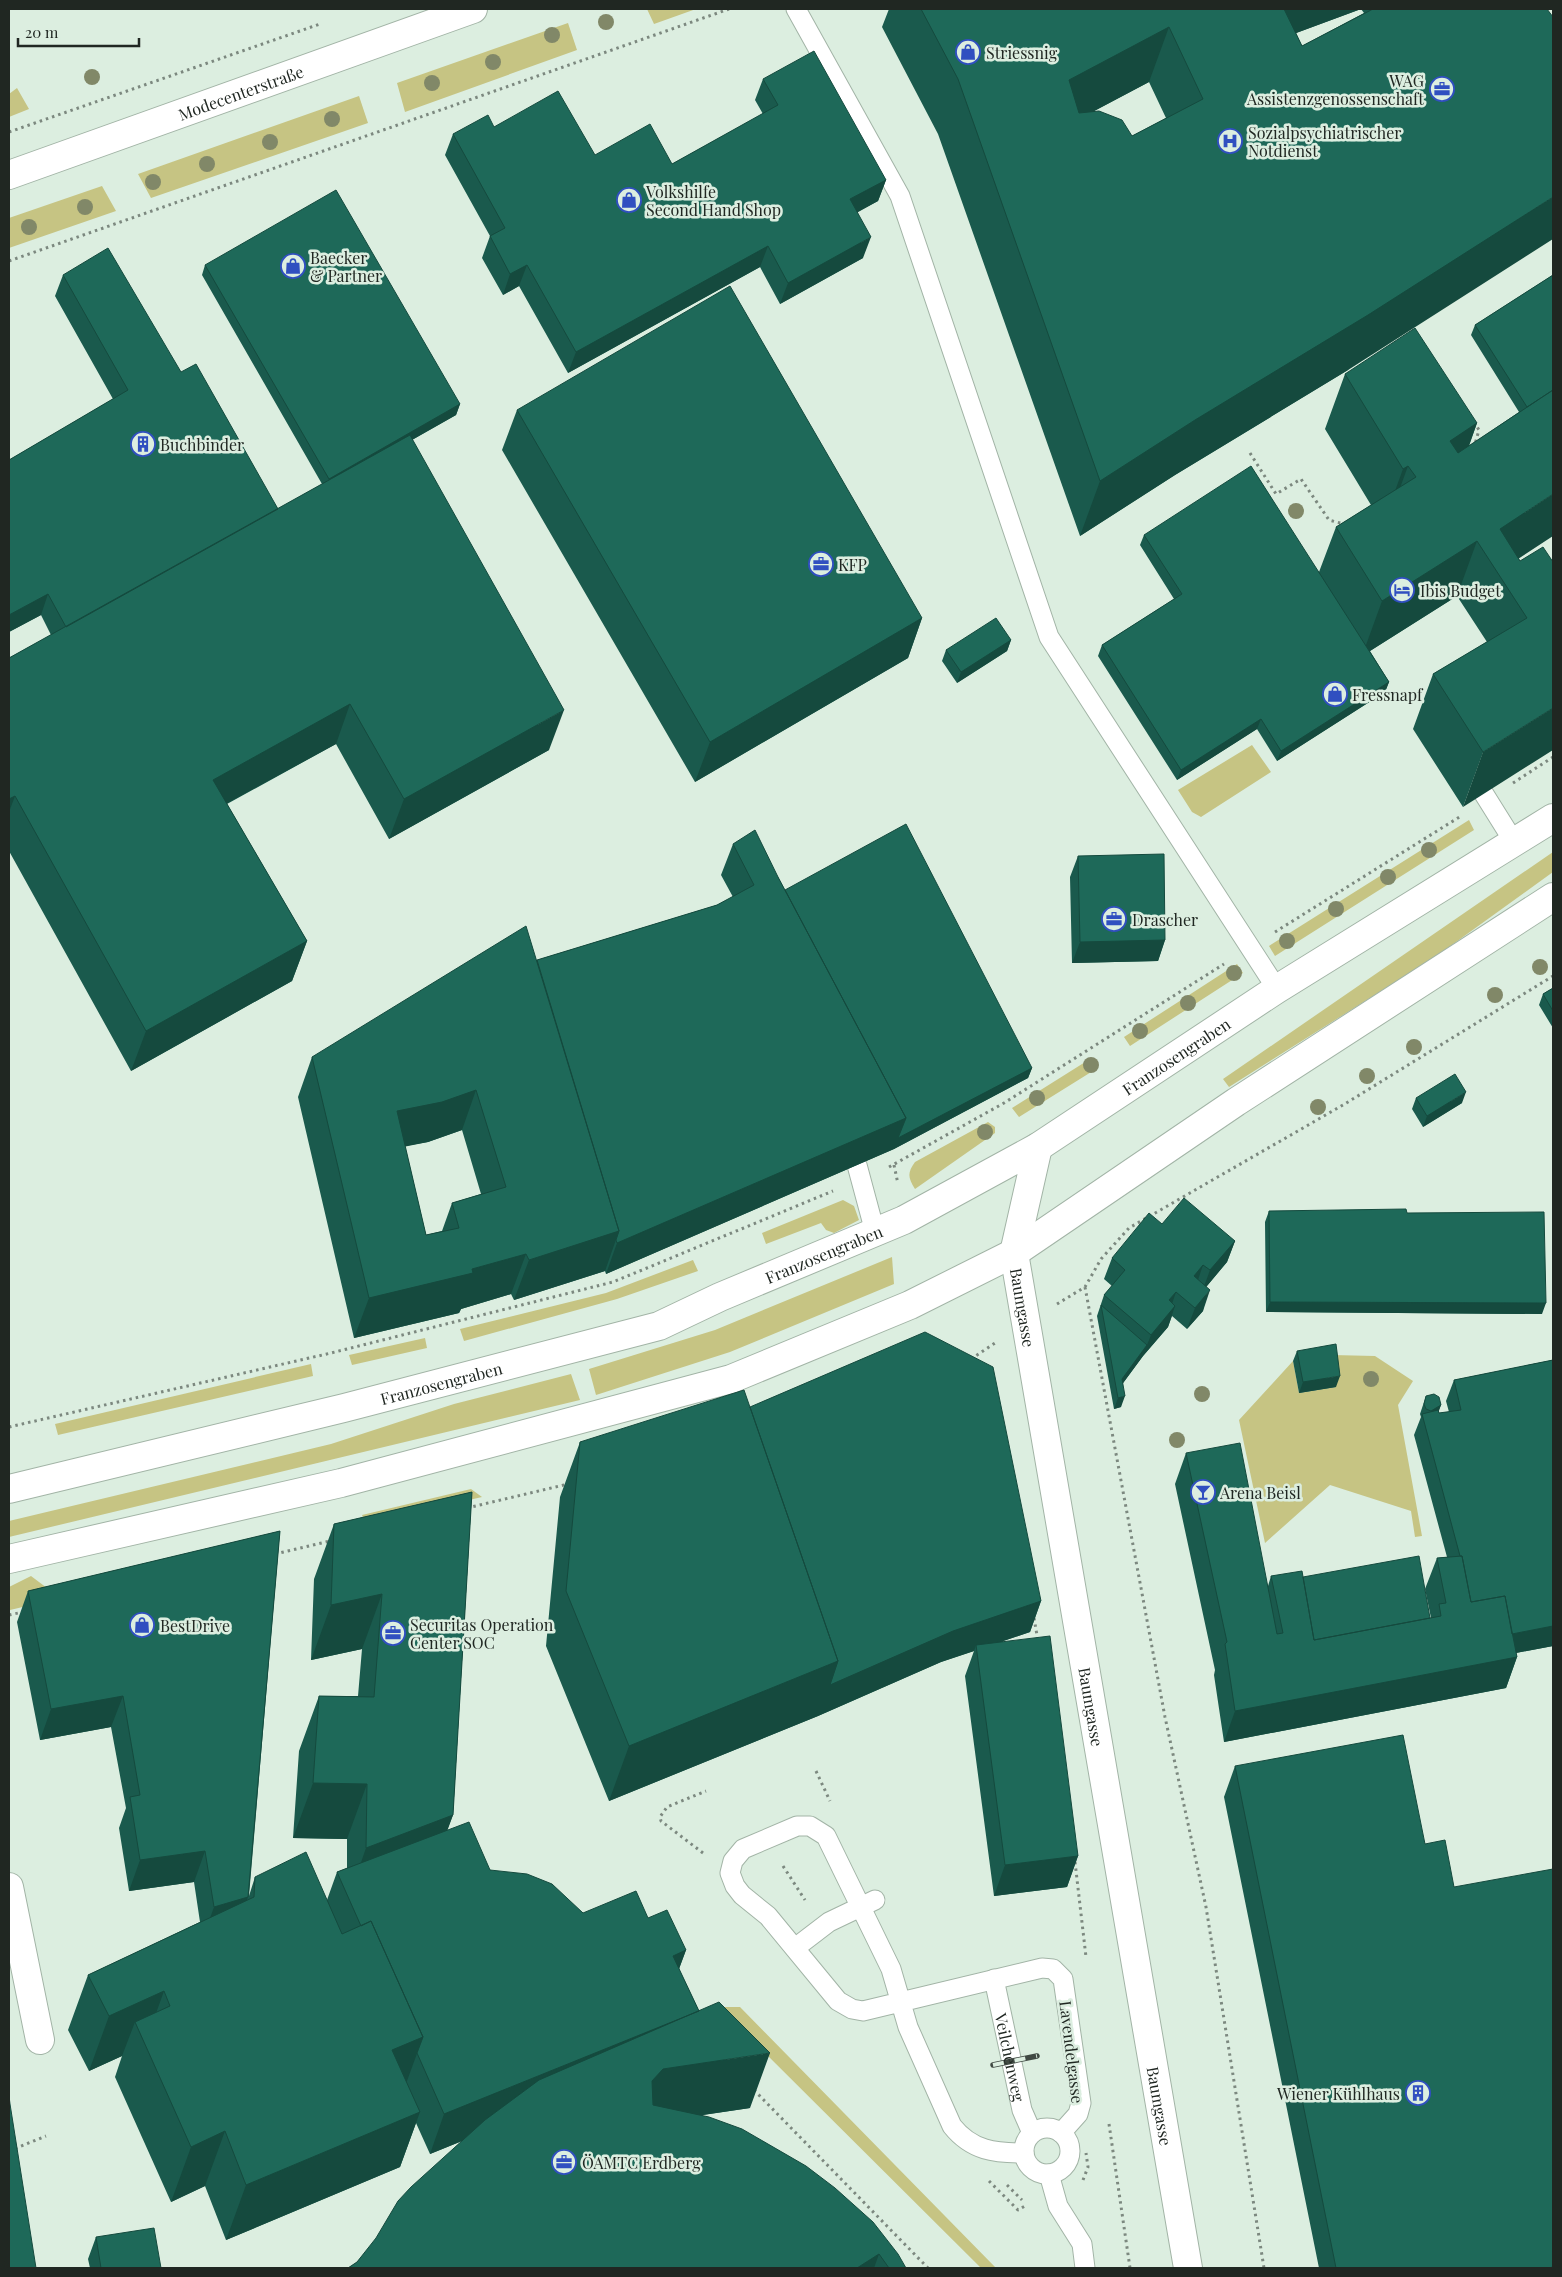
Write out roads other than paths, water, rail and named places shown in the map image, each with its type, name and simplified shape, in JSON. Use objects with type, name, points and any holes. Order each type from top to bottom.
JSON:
[{"type":"main road","name":"Modecenterstraße","points":[[9,175],[473,9]]},
{"type":"main road","name":"Franzosengraben","points":[[9,1489],[344,1408],[659,1326],[720,1297],[904,1220],[1038,1147],[1277,988],[1553,818]]},
{"type":"main road","points":[[9,1559],[341,1483],[731,1379],[910,1305],[1014,1253],[1236,1102],[1553,897]]},
{"type":"main road","name":"Baumgasse","points":[[1038,1147],[1014,1253],[1188,2268]]},
{"type":"main road","points":[[9,1887],[40,2040]]},
{"type":"lane","points":[[796,9],[900,196],[1049,637],[1277,988]]},
{"type":"lane","points":[[1486,797],[1514,842]]},
{"type":"lane","points":[[859,1172],[875,1232]]},
{"type":"lane","points":[[994,1979],[901,2002],[863,2011],[847,2007],[833,1995],[768,1916],[738,1890],[732,1878],[731,1868],[740,1852],[797,1826],[810,1826],[822,1832],[868,1903],[891,1969],[901,2002],[908,2027],[946,2115],[959,2135],[980,2149],[998,2153],[1024,2153]]},
{"type":"lane","points":[[795,1948],[822,1926],[868,1903]]},
{"type":"lane","name":"Lavendelgasse","points":[[994,1979],[1035,1968],[1052,1969],[1063,1979],[1081,2103],[1078,2114],[1061,2133]]},
{"type":"lane","name":"Veilchenweg","points":[[994,1979],[1022,2110],[1032,2134]]},
{"type":"lane","points":[[1049,2128],[1061,2133],[1068,2145],[1068,2158],[1061,2169],[1049,2174],[1040,2173],[1032,2168],[1027,2162],[1024,2153],[1025,2144],[1032,2134],[1049,2128]]},
{"type":"lane","points":[[1049,2174],[1058,2206],[1082,2244],[1085,2268]]},
{"type":"railway","points":[[993,2065],[1037,2056]]},
{"type":"place","name":"Striessnig","points":[[968,52]]},
{"type":"place","name":"WAG Assistenzgenossenschaft","points":[[1442,89]]},
{"type":"place","name":"Sozialpsychiatrischer Notdienst","points":[[1230,141]]},
{"type":"place","name":"Volkshilfe Second Hand Shop","points":[[629,200]]},
{"type":"place","name":"Baecker & Partner","points":[[293,266]]},
{"type":"place","name":"Buchbinder","points":[[143,444]]},
{"type":"place","name":"KFP","points":[[821,564]]},
{"type":"place","name":"Ibis Budget","points":[[1402,590]]},
{"type":"place","name":"Fressnapf","points":[[1335,694]]},
{"type":"place","name":"Drascher","points":[[1114,919]]},
{"type":"place","name":"Arena Beisl","points":[[1203,1492]]},
{"type":"place","name":"BestDrive","points":[[142,1625]]},
{"type":"place","name":"Securitas Operation Center SOC","points":[[393,1633]]},
{"type":"place","name":"Wiener Kühlhaus","points":[[1418,2093]]},
{"type":"place","name":"ÖAMTC Erdberg","points":[[564,2162]]}]
